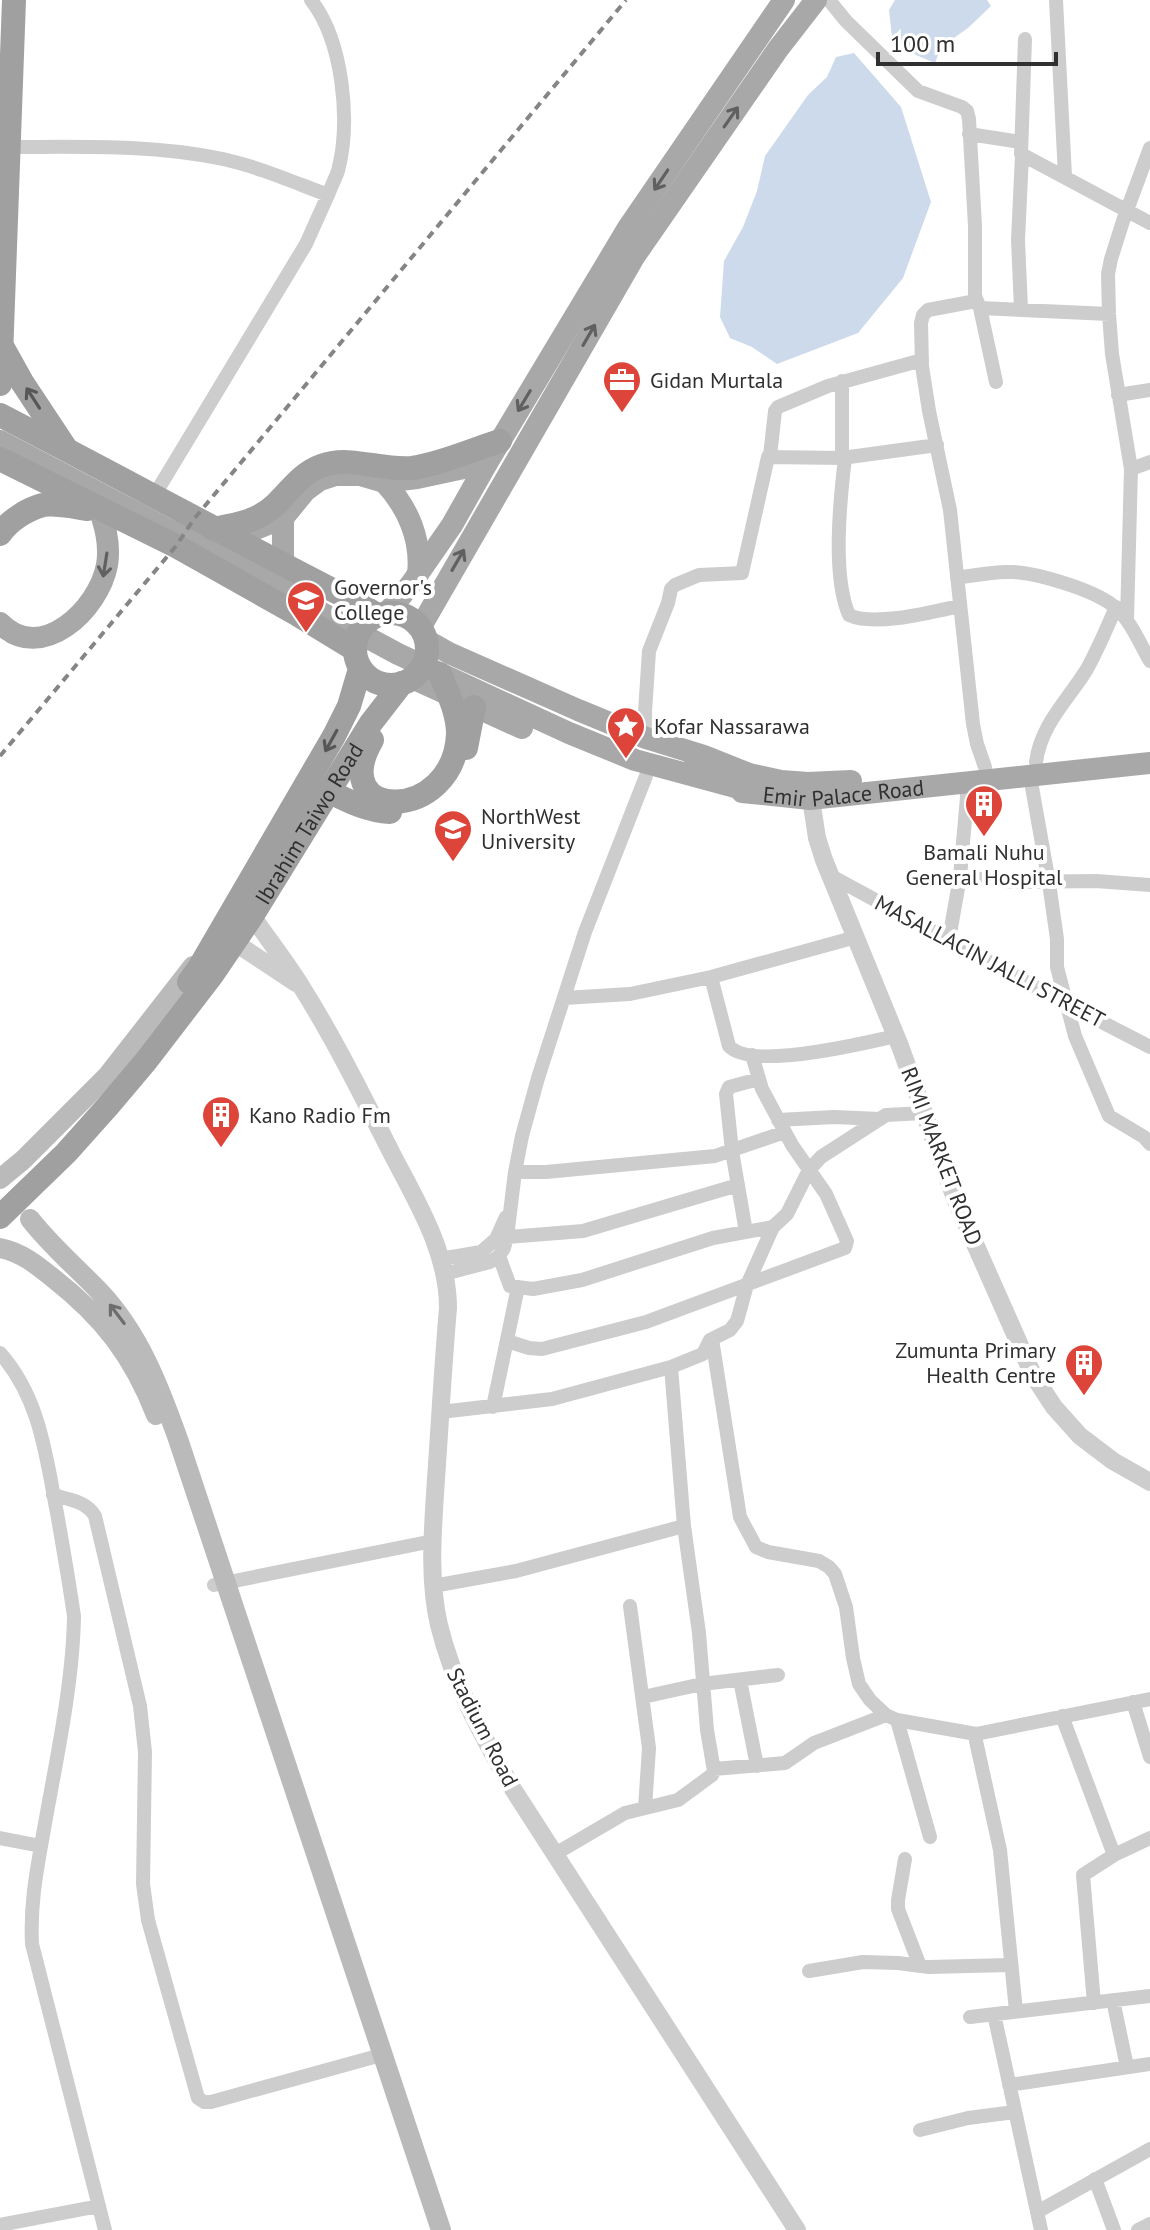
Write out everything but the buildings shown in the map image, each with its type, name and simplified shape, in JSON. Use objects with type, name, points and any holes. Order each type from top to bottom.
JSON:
[{"type":"highway","points":[[0,384],[14,0]]},
{"type":"highway","points":[[1,344],[22,382],[67,449]]},
{"type":"highway","points":[[0,415],[154,496],[214,536],[382,614],[406,616],[423,634],[427,654],[422,668],[401,687],[362,758],[361,774],[370,793],[380,799],[391,803],[412,800],[439,781],[446,771],[456,748],[458,732],[454,710],[440,674]]},
{"type":"highway","points":[[214,536],[259,517],[273,508],[306,474],[332,462],[412,468],[500,441]]},
{"type":"highway","points":[[0,459],[176,546],[295,613],[357,659],[368,678],[401,687]]},
{"type":"highway","points":[[0,534],[21,515],[43,505],[106,511]]},
{"type":"highway","points":[[357,659],[356,635],[364,623],[382,614]]},
{"type":"highway","name":"Ibrahim Taiwo Road","points":[[210,964],[349,706],[357,659]]},
{"type":"highway","name":"Ibrahim Taiwo Road","points":[[210,964],[234,942],[252,916],[371,723],[401,687]]},
{"type":"highway","points":[[328,791],[379,812],[410,809],[427,803],[453,783],[463,757],[474,707]]},
{"type":"highway","points":[[0,1217],[66,1153],[210,964]]},
{"type":"highway","points":[[0,1200],[141,1057]]},
{"type":"main road","points":[[382,614],[418,574],[452,525],[628,228],[784,0]]},
{"type":"main road","points":[[423,634],[634,257],[778,49],[816,0]]},
{"type":"main road","points":[[0,428],[214,536],[288,583],[516,703],[635,760],[751,783]]},
{"type":"main road","points":[[0,441],[385,647],[440,674],[516,703]]},
{"type":"main road","points":[[214,536],[257,529],[283,518],[305,491],[320,480],[335,475],[349,474],[384,482],[487,463]]},
{"type":"main road","points":[[384,482],[398,496],[408,514],[418,551],[418,574]]},
{"type":"main road","points":[[0,623],[19,637],[42,638],[62,629],[83,612],[102,581],[107,564],[106,529],[93,489]]},
{"type":"main road","points":[[283,518],[283,557],[288,583]]},
{"type":"main road","name":"Emir Palace Road","points":[[423,634],[449,653],[646,738],[704,756],[751,783],[809,791],[966,783],[1150,748]]},
{"type":"main road","name":"Emir Palace Road","points":[[401,687],[474,707],[646,776],[719,792],[751,783]]},
{"type":"main road","name":"Emir Palace Road","points":[[809,791],[845,782],[985,767],[1033,769],[1150,763]]},
{"type":"main road","name":"Ibrahim Taiwo Road","points":[[0,1179],[108,1075],[149,1025],[187,971],[210,964],[217,982],[165,1056],[30,1211],[22,1236],[0,1247]]},
{"type":"main road","points":[[0,1179],[18,1187],[45,1238],[119,1315],[140,1348],[166,1404],[220,1584],[432,2230]]},
{"type":"main road","points":[[0,1247],[21,1255],[96,1315],[137,1373],[154,1410],[220,1584],[441,2230]]},
{"type":"street","points":[[154,496],[306,244],[338,171],[342,144],[342,84],[337,53],[328,27],[311,0]]},
{"type":"street","points":[[829,0],[846,21],[918,91],[967,111],[974,204],[974,279],[996,382]]},
{"type":"street","points":[[1056,0],[1065,176]]},
{"type":"street","points":[[1021,309],[1018,240],[1025,39]]},
{"type":"street","points":[[969,134],[1021,149],[1150,223]]},
{"type":"street","points":[[7,147],[161,149],[223,159],[328,195]]},
{"type":"street","points":[[1127,620],[1131,469],[1118,395],[1108,274],[1150,148]]},
{"type":"street","points":[[985,767],[973,724],[950,510],[929,411],[921,323],[925,312],[978,304],[1109,314]]},
{"type":"street","points":[[646,738],[649,651],[671,589],[699,575],[742,573],[770,456],[776,409],[842,381],[922,360]]},
{"type":"street","points":[[842,381],[844,458],[839,548],[849,615],[859,618],[904,618],[959,606]]},
{"type":"street","points":[[1118,395],[1150,390]]},
{"type":"street","points":[[770,456],[844,458],[937,445]]},
{"type":"street","points":[[1131,469],[1150,462]]},
{"type":"street","points":[[957,578],[1027,573],[1098,595],[1116,607],[1127,620],[1150,661]]},
{"type":"street","points":[[1116,607],[1086,671],[1046,730],[1033,769],[1057,939],[1057,967],[1075,1036],[1104,1109],[1114,1121],[1148,1140]]},
{"type":"street","points":[[442,1267],[490,1262],[499,1256],[507,1237],[515,1172],[526,1121],[585,932],[646,776]]},
{"type":"street","points":[[949,939],[960,877],[966,783]]},
{"type":"street","name":"RIMI MARKET ROAD","points":[[809,791],[817,838],[831,876],[896,1036],[956,1201],[1033,1375],[1054,1407],[1080,1436],[1113,1461],[1150,1482]]},
{"type":"street","name":"MASALLACIN JALLI STREET","points":[[831,876],[1150,1047]]},
{"type":"street","points":[[960,877],[1016,882],[1096,881],[1150,885]]},
{"type":"street","name":"Stadium Road","points":[[252,916],[302,987],[346,1064],[431,1231],[442,1267],[448,1291],[448,1308],[433,1541],[433,1586],[448,1659],[483,1737],[797,2230]]},
{"type":"street","points":[[564,998],[630,994],[711,977],[856,937]]},
{"type":"street","name":"Stadium Road","points":[[234,942],[302,987]]},
{"type":"street","points":[[711,977],[729,1046],[734,1051],[752,1055],[816,1053],[896,1036]]},
{"type":"street","points":[[507,1341],[542,1349],[646,1322],[845,1248],[847,1241],[826,1194],[781,1126],[762,1089],[752,1055]]},
{"type":"street","points":[[746,1232],[732,1151],[726,1089],[759,1079]]},
{"type":"street","points":[[441,1412],[552,1399],[671,1367],[703,1354],[712,1339],[734,1327],[747,1285],[773,1227],[787,1214],[809,1170],[821,1157],[880,1119],[894,1113],[924,1113]]},
{"type":"street","points":[[515,1172],[682,1161],[732,1151],[781,1126],[834,1117],[880,1119]]},
{"type":"street","points":[[507,1237],[583,1231],[738,1185]]},
{"type":"street","points":[[442,1267],[481,1252],[496,1239],[510,1209]]},
{"type":"street","points":[[499,1256],[510,1286],[533,1289],[582,1280],[713,1238],[773,1227]]},
{"type":"street","points":[[493,1407],[518,1287]]},
{"type":"street","points":[[712,1339],[740,1517],[756,1547],[819,1561],[835,1574],[846,1607],[859,1684],[870,1700],[891,1717],[976,1734],[1150,1699]]},
{"type":"street","points":[[0,1353],[22,1384],[41,1429],[72,1604],[73,1641],[30,1910],[32,1944],[105,2230]]},
{"type":"street","points":[[555,1854],[625,1813],[678,1800],[712,1775],[714,1769],[684,1526],[671,1367]]},
{"type":"street","points":[[53,1495],[90,1507],[95,1516],[140,1706],[145,1752],[143,1884],[148,1920],[198,2098],[211,2102],[374,2057]]},
{"type":"street","points":[[433,1586],[516,1571],[684,1526]]},
{"type":"street","points":[[220,1584],[433,1541]]},
{"type":"street","points":[[630,1606],[649,1748],[645,1808]]},
{"type":"street","points":[[643,1697],[702,1684],[778,1675]]},
{"type":"street","points":[[740,1680],[757,1766]]},
{"type":"street","points":[[1133,1702],[1150,1757]]},
{"type":"street","points":[[1062,1716],[1114,1855]]},
{"type":"street","points":[[714,1769],[785,1763],[814,1743],[891,1717]]},
{"type":"street","points":[[891,1717],[930,1837]]},
{"type":"street","points":[[976,1734],[1000,1850],[1016,2011]]},
{"type":"street","points":[[0,1838],[41,1846]]},
{"type":"street","points":[[1094,2003],[1083,1875],[1114,1855],[1150,1838]]},
{"type":"street","points":[[905,1859],[898,1909],[920,1966]]},
{"type":"street","points":[[809,1971],[863,1962],[920,1966],[1010,1965]]},
{"type":"street","points":[[970,2017],[1150,1996]]},
{"type":"street","points":[[1113,2000],[1127,2067]]},
{"type":"street","points":[[994,2014],[1041,2230]]},
{"type":"street","points":[[1009,2085],[1150,2064]]},
{"type":"street","points":[[920,2130],[968,2118],[1015,2112]]},
{"type":"street","points":[[1037,2212],[1150,2149]]},
{"type":"street","points":[[1095,2179],[1114,2230]]},
{"type":"street","points":[[0,2225],[99,2206]]},
{"type":"street","points":[[1138,2230],[1150,2224]]},
{"type":"water","points":[[895,0],[987,0],[991,6],[968,28],[941,47],[935,63],[916,55],[892,37],[889,10]]},
{"type":"water","points":[[854,53],[901,107],[931,202],[903,278],[858,333],[777,364],[752,347],[730,338],[720,317],[724,261],[743,227],[757,191],[765,156],[808,95],[827,77],[836,57]]},
{"type":"railway","points":[[0,756],[626,0]]},
{"type":"place","name":"Gidan Murtala","points":[[622,414]]},
{"type":"place","name":"Governor's College","points":[[306,634]]},
{"type":"place","name":"Kofar Nassarawa","points":[[626,760]]},
{"type":"place","name":"Bamali Nuhu General Hospital","points":[[984,838]]},
{"type":"place","name":"NorthWest University","points":[[453,863]]},
{"type":"place","name":"Kano Radio Fm","points":[[221,1149]]},
{"type":"place","name":"Zumunta Primary Health Centre","points":[[1084,1397]]}]
